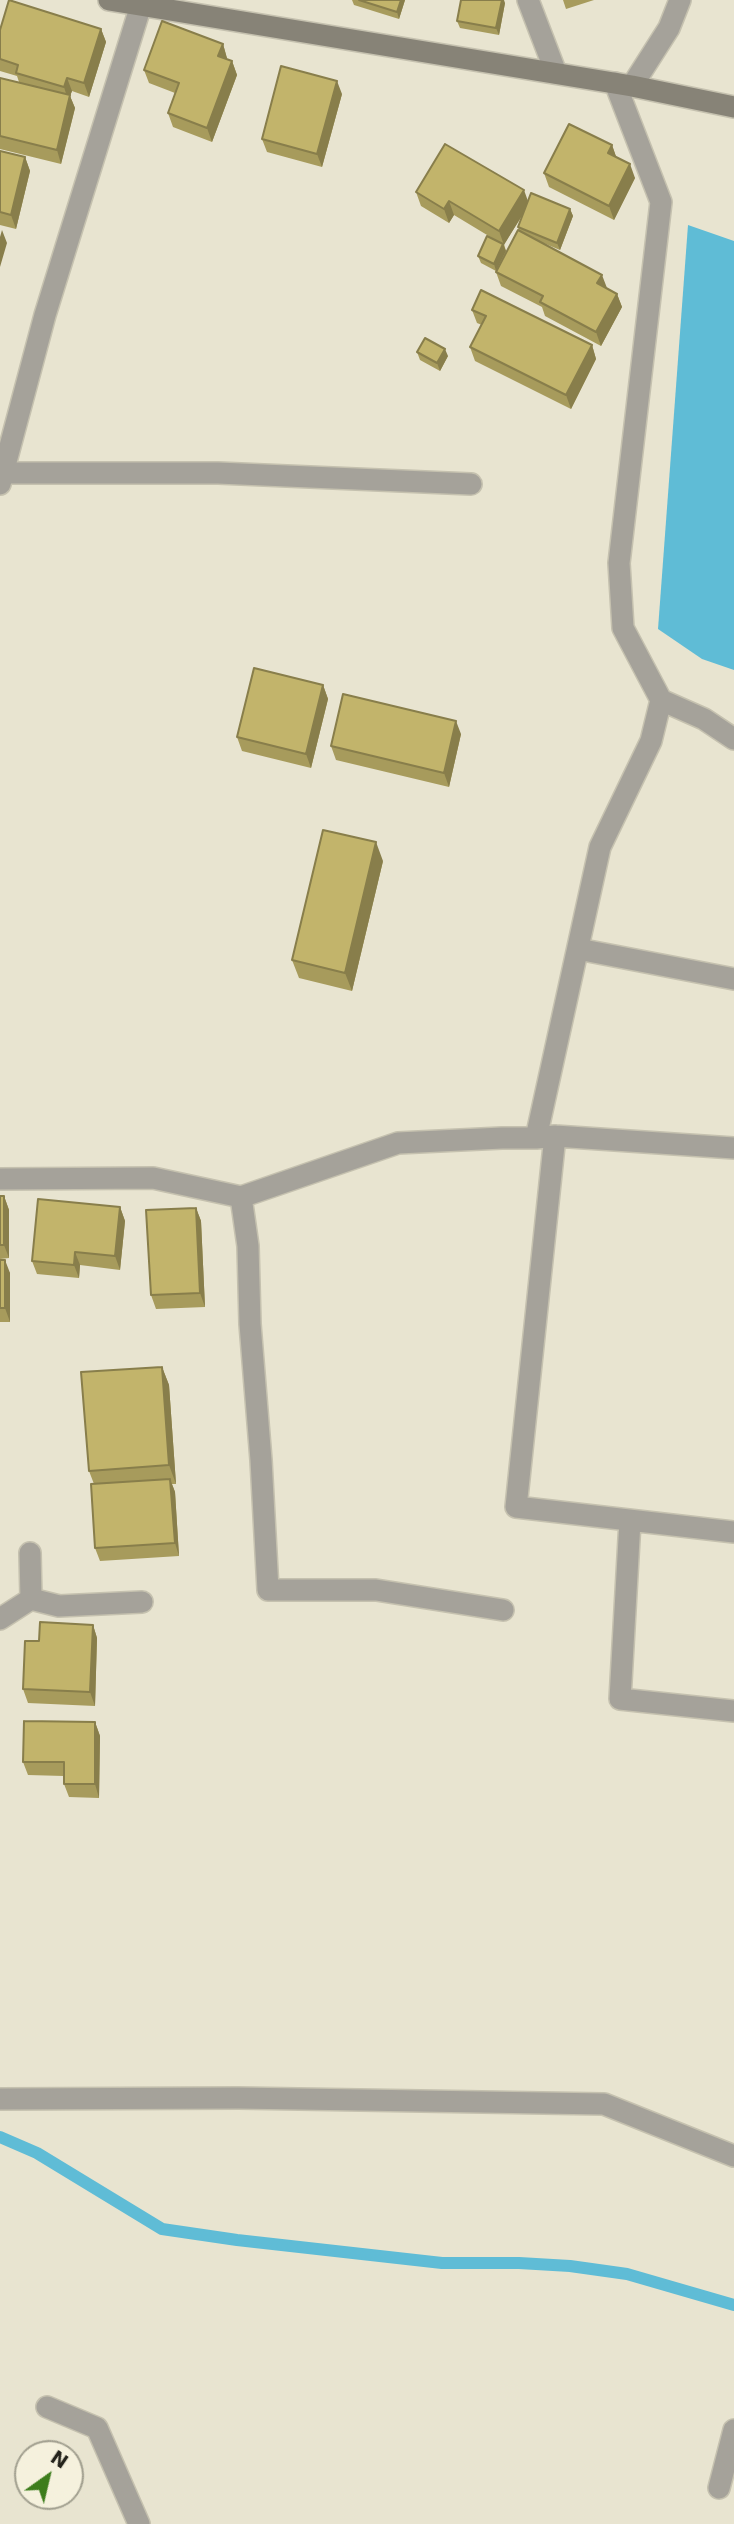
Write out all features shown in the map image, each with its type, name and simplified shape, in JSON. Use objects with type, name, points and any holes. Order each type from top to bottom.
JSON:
[{"type":"street","points":[[109,0],[623,84],[734,107]]},
{"type":"street","points":[[528,0],[556,73]]},
{"type":"street","points":[[623,84],[669,28],[680,0]]},
{"type":"street","points":[[141,5],[45,315],[1,478],[218,473],[471,484]]},
{"type":"street","points":[[623,84],[661,202],[619,563],[623,628],[661,700],[704,719],[734,739]]},
{"type":"street","points":[[661,700],[651,741],[600,847],[578,949],[545,1137],[516,1507],[734,1532]]},
{"type":"street","points":[[578,949],[734,979]]},
{"type":"street","points":[[0,1179],[153,1178],[241,1197],[398,1143],[545,1137],[734,1149]]},
{"type":"street","points":[[241,1197],[248,1246],[250,1324],[268,1590],[376,1590],[503,1610]]},
{"type":"street","points":[[631,1521],[620,1699],[734,1711]]},
{"type":"street","points":[[30,1553],[31,1599]]},
{"type":"street","points":[[0,1619],[31,1599],[59,1606],[142,1602]]},
{"type":"street","points":[[0,2099],[238,2098],[604,2104],[734,2156]]},
{"type":"street","points":[[47,2407],[97,2428],[139,2524]]},
{"type":"street","points":[[719,2488],[730,2462],[734,2430]]},
{"type":"water","points":[[688,225],[734,241],[734,670],[702,659],[658,629]]},
{"type":"building","points":[[9,0],[101,29],[84,83],[67,78],[64,87],[16,73],[18,65],[0,59],[0,30]]},
{"type":"building","points":[[359,0],[401,0],[397,12]]},
{"type":"building","points":[[461,0],[502,0],[496,28],[457,21]]},
{"type":"building","points":[[162,21],[223,44],[218,56],[232,61],[207,128],[168,113],[179,83],[144,70]]},
{"type":"building","points":[[281,66],[337,81],[317,154],[262,139]]},
{"type":"building","points":[[0,78],[70,95],[57,150],[0,136]]},
{"type":"building","points":[[569,124],[612,145],[608,153],[630,164],[609,206],[544,173]]},
{"type":"building","points":[[445,144],[524,190],[499,231],[449,201],[444,209],[416,192]]},
{"type":"building","points":[[0,151],[25,157],[11,215],[0,212]]},
{"type":"building","points":[[531,193],[570,209],[557,243],[518,227]]},
{"type":"building","points":[[518,230],[602,275],[597,283],[617,294],[596,332],[540,302],[543,296],[496,272]]},
{"type":"building","points":[[487,236],[503,244],[494,264],[478,256]]},
{"type":"building","points":[[481,290],[592,345],[566,395],[470,347],[486,316],[472,310]]},
{"type":"building","points":[[425,338],[445,349],[437,363],[417,352]]},
{"type":"building","points":[[254,668],[323,685],[306,754],[237,737]]},
{"type":"building","points":[[343,694],[456,721],[444,773],[331,746]]},
{"type":"building","points":[[323,830],[376,842],[345,973],[292,960]]},
{"type":"building","points":[[0,1196],[4,1196],[4,1245],[0,1245]]},
{"type":"building","points":[[38,1199],[120,1207],[115,1256],[75,1252],[74,1265],[32,1261]]},
{"type":"building","points":[[196,1208],[200,1293],[151,1295],[146,1210]]},
{"type":"building","points":[[0,1260],[5,1260],[5,1308],[0,1308]]},
{"type":"building","points":[[162,1367],[169,1465],[89,1471],[81,1372]]},
{"type":"building","points":[[170,1479],[175,1543],[95,1548],[91,1484]]},
{"type":"building","points":[[40,1622],[93,1625],[90,1692],[23,1689],[25,1641],[39,1641]]},
{"type":"building","points":[[24,1721],[95,1722],[95,1784],[64,1784],[64,1762],[23,1762]]},
{"type":"waterway","points":[[0,2137],[37,2153],[162,2229],[442,2263],[570,2266],[627,2274],[734,2305]]}]
